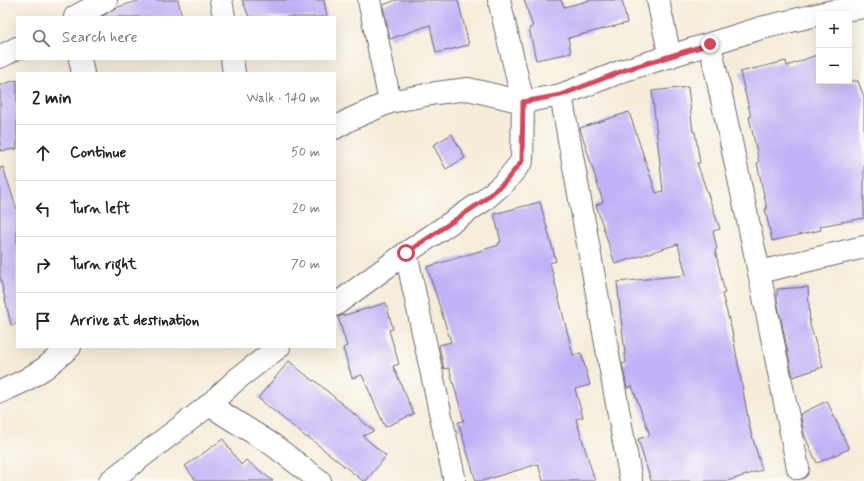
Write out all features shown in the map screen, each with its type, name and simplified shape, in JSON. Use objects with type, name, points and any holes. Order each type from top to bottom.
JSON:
[{"type":"street","points":[[76,16],[106,0]]},
{"type":"street","points":[[221,0],[224,16]]},
{"type":"street","points":[[369,0],[390,102]]},
{"type":"street","points":[[336,304],[406,253],[483,201],[505,182],[522,161],[523,102],[499,0]]},
{"type":"street","points":[[658,0],[670,57]]},
{"type":"street","points":[[336,127],[351,119],[390,102],[436,93],[468,89],[523,102],[561,95],[625,70],[828,6],[864,7]]},
{"type":"street","points":[[710,44],[759,272],[798,468]]},
{"type":"street","points":[[0,57],[16,49]]},
{"type":"street","points":[[80,60],[83,72]]},
{"type":"street","points":[[232,60],[234,72]]},
{"type":"street","points":[[561,95],[631,481]]},
{"type":"street","points":[[759,272],[864,248]]},
{"type":"street","points":[[406,253],[454,481]]},
{"type":"street","points":[[0,392],[24,381],[45,368],[69,348]]},
{"type":"street","points":[[110,481],[209,405],[236,378],[278,348]]},
{"type":"street","points":[[209,405],[273,445],[320,481]]},
{"type":"building","points":[[141,0],[178,0],[182,16],[103,16],[115,8]]},
{"type":"building","points":[[242,0],[324,0],[327,16],[249,16]]},
{"type":"building","points":[[396,0],[458,0],[469,45],[436,53],[430,25],[390,39],[383,5]]},
{"type":"building","points":[[524,0],[561,0],[564,7],[591,0],[622,0],[627,23],[568,38],[571,53],[536,60],[529,28],[533,27]]},
{"type":"building","points":[[816,55],[816,84],[852,84],[852,81],[858,81],[864,97],[864,218],[820,226],[821,230],[772,241],[757,163],[759,162],[749,117],[751,117],[740,72],[786,61],[787,66]]},
{"type":"building","points":[[16,80],[16,149],[0,151],[0,85]]},
{"type":"building","points":[[688,87],[693,132],[695,132],[700,163],[697,163],[720,229],[713,231],[717,249],[715,250],[725,293],[722,294],[732,331],[750,429],[762,470],[727,481],[651,481],[638,439],[650,435],[632,386],[627,388],[622,364],[626,363],[617,282],[686,275],[678,244],[615,264],[596,205],[603,202],[580,128],[629,112],[656,193],[663,191],[652,91]]},
{"type":"building","points":[[452,134],[465,158],[446,169],[433,145]]},
{"type":"building","points":[[3,167],[16,207],[16,324],[11,325],[0,277],[0,168]]},
{"type":"building","points":[[540,202],[556,261],[550,263],[573,355],[581,353],[590,385],[575,389],[583,417],[576,419],[595,481],[543,481],[538,464],[482,481],[476,481],[458,422],[464,421],[449,368],[444,369],[439,345],[451,342],[427,267],[499,245],[498,243],[501,242],[494,214]]},
{"type":"building","points":[[808,287],[810,325],[823,367],[793,377],[777,300],[777,289]]},
{"type":"building","points":[[386,303],[393,329],[389,330],[399,364],[393,366],[414,414],[385,427],[362,375],[352,378],[343,348],[347,346],[338,317]]},
{"type":"building","points":[[289,361],[313,381],[314,380],[374,431],[363,436],[386,456],[366,481],[363,481],[308,437],[307,438],[258,398]]},
{"type":"building","points":[[827,401],[849,449],[817,463],[805,437],[800,414]]},
{"type":"building","points":[[223,439],[241,465],[246,460],[273,481],[196,481],[185,466]]},
{"type":"route","points":[[406,253],[483,201],[505,182],[522,161],[523,102],[561,95],[625,70],[710,44]]}]
